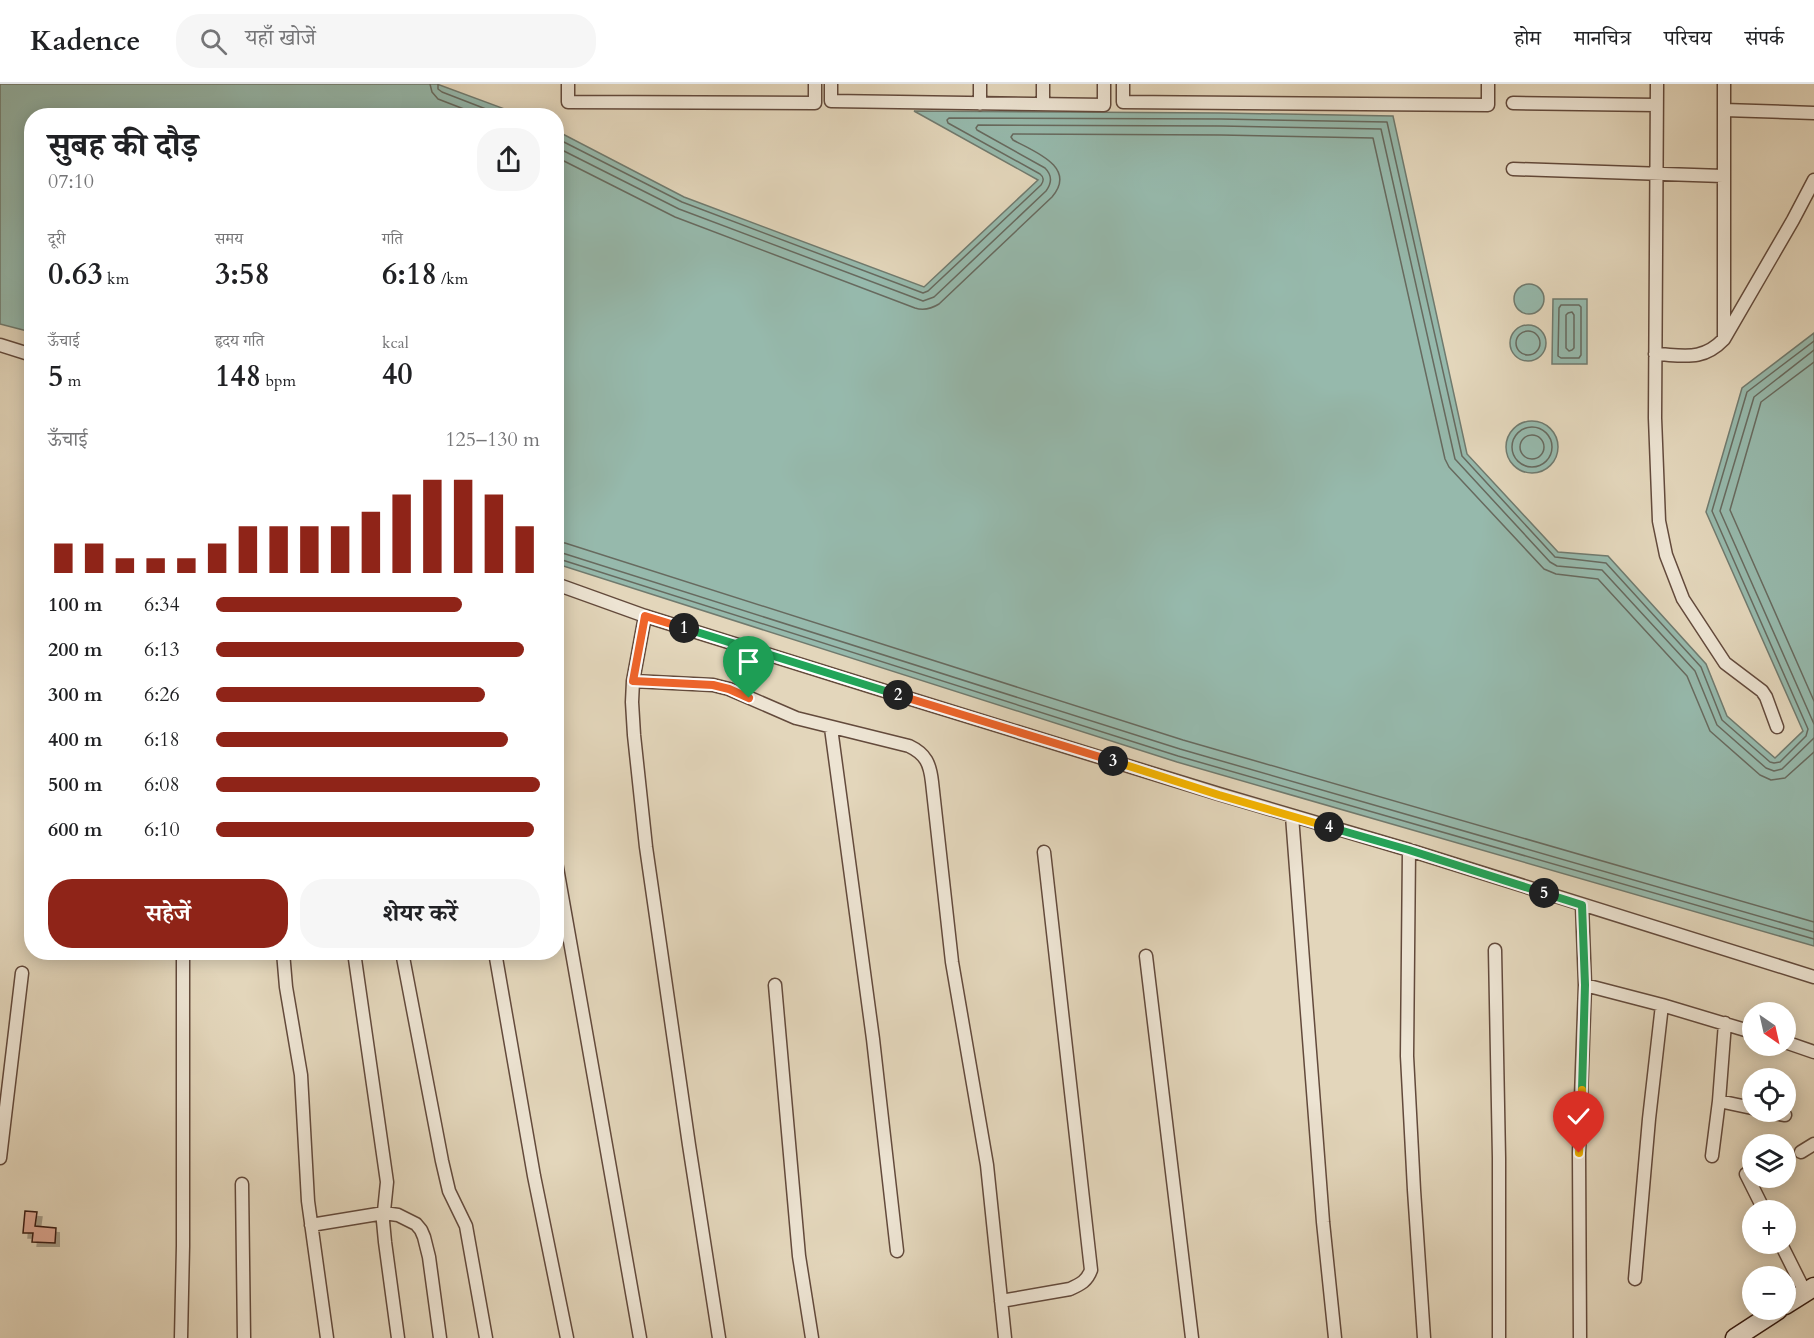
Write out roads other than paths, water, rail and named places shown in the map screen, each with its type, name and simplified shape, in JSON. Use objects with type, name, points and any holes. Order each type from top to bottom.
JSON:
[{"type":"street","points":[[568,84],[568,102],[815,104],[815,84]]},
{"type":"street","points":[[831,84],[831,101],[1104,105],[1104,84]]},
{"type":"street","points":[[980,84],[980,104]]},
{"type":"street","points":[[1043,84],[1043,104]]},
{"type":"street","points":[[1123,84],[1123,102],[1488,105],[1488,84]]},
{"type":"street","points":[[1657,84],[1655,354],[1659,521],[1666,555],[1675,581],[1693,615],[1725,663],[1762,691],[1777,727]]},
{"type":"street","points":[[1724,84],[1724,339]]},
{"type":"street","points":[[1514,103],[1656,105]]},
{"type":"street","points":[[1724,110],[1814,113]]},
{"type":"street","points":[[1513,169],[1723,176]]},
{"type":"street","points":[[1655,354],[1691,356],[1703,354],[1711,351],[1724,339],[1814,180]]},
{"type":"street","points":[[0,345],[24,352]]},
{"type":"street","points":[[564,587],[645,616],[1219,795],[1409,850],[1814,976]]},
{"type":"street","points":[[645,616],[633,681],[634,735],[646,847],[689,1145],[720,1338]]},
{"type":"street","points":[[633,681],[713,685],[729,689],[796,718],[909,746],[918,751],[931,771],[952,962],[987,1165],[1005,1338]]},
{"type":"street","points":[[831,728],[873,1039],[897,1251]]},
{"type":"street","points":[[1292,816],[1323,1222],[1335,1338]]},
{"type":"street","points":[[1409,850],[1407,1056],[1424,1338]]},
{"type":"street","points":[[1001,1301],[1070,1289],[1081,1285],[1088,1279],[1091,1270],[1044,852]]},
{"type":"street","points":[[1580,1338],[1579,1153],[1585,985],[1582,905]]},
{"type":"street","points":[[564,907],[640,1338]]},
{"type":"street","points":[[1495,950],[1499,1158],[1499,1338]]},
{"type":"street","points":[[1146,956],[1192,1338]]},
{"type":"street","points":[[181,1338],[183,960]]},
{"type":"street","points":[[284,960],[301,1076],[311,1225],[327,1338]]},
{"type":"street","points":[[355,960],[387,1182],[384,1213],[385,1249],[398,1338]]},
{"type":"street","points":[[404,960],[442,1161],[449,1191],[466,1226],[486,1338]]},
{"type":"street","points":[[496,960],[534,1176],[567,1338]]},
{"type":"street","points":[[0,1158],[22,974]]},
{"type":"street","points":[[775,985],[799,1256],[812,1338]]},
{"type":"street","points":[[1585,985],[1742,1029]]},
{"type":"street","points":[[1635,1279],[1662,1005]]},
{"type":"street","points":[[1712,1156],[1725,1023]]},
{"type":"street","points":[[1796,1046],[1814,1052]]},
{"type":"street","points":[[1719,1101],[1742,1106]]},
{"type":"street","points":[[1801,1152],[1814,1144]]},
{"type":"street","points":[[242,1184],[244,1338]]},
{"type":"street","points":[[311,1225],[391,1213],[406,1218],[421,1230],[429,1257],[440,1338]]},
{"type":"street","points":[[1787,1254],[1809,1289],[1796,1298]]},
{"type":"street","points":[[1735,1338],[1763,1320]]},
{"type":"water","points":[[0,84],[437,84],[502,108],[24,108],[24,330],[0,324]]},
{"type":"water","points":[[914,111],[1393,116],[1467,454],[1558,552],[1608,556],[1706,664],[1727,716],[1775,758],[1803,731],[1706,512],[1742,388],[1814,333],[1814,946],[1177,762],[564,566],[564,135],[684,197],[924,287],[1038,180]]},
{"type":"water","points":[[1529,284],[1540,288],[1544,299],[1540,310],[1529,314],[1518,310],[1514,299],[1518,288]]},
{"type":"water","points":[[1553,299],[1587,299],[1587,364],[1552,364]]},
{"type":"water","points":[[1528,325],[1541,330],[1546,343],[1541,356],[1528,361],[1515,356],[1510,343],[1515,330]]},
{"type":"water","points":[[1532,421],[1546,425],[1554,433],[1558,447],[1554,461],[1546,469],[1532,473],[1518,469],[1510,461],[1506,447],[1510,433],[1518,425]]}]
